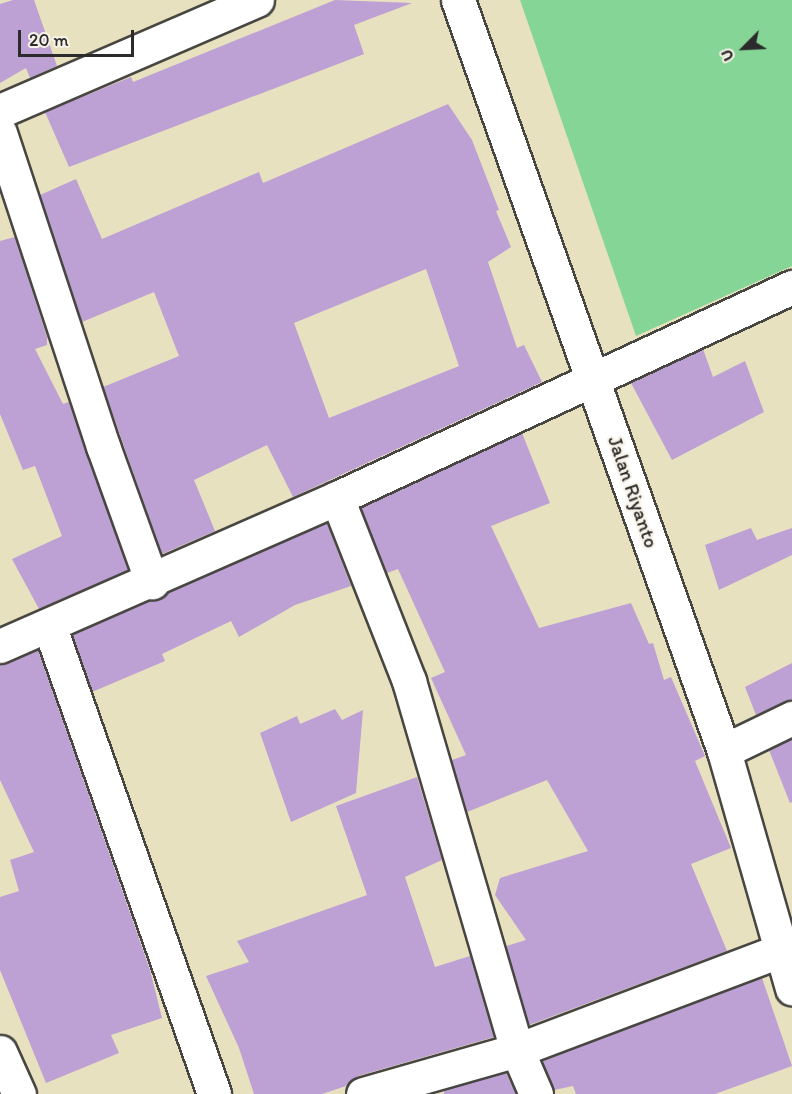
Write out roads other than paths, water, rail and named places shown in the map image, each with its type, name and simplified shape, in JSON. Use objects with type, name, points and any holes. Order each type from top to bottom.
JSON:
[{"type":"street","points":[[0,111],[257,0]]},
{"type":"street","name":"Jalan Riyanto","points":[[458,0],[724,751],[779,951],[792,988]]},
{"type":"street","points":[[0,133],[102,446],[152,582]]},
{"type":"street","points":[[0,646],[152,582],[792,287]]},
{"type":"street","points":[[337,498],[409,681],[517,1050],[536,1094]]},
{"type":"street","points":[[49,625],[214,1094]]},
{"type":"street","points":[[724,751],[792,718]]},
{"type":"street","points":[[363,1094],[517,1050],[779,951]]},
{"type":"street","points":[[0,1052],[19,1094]]}]
